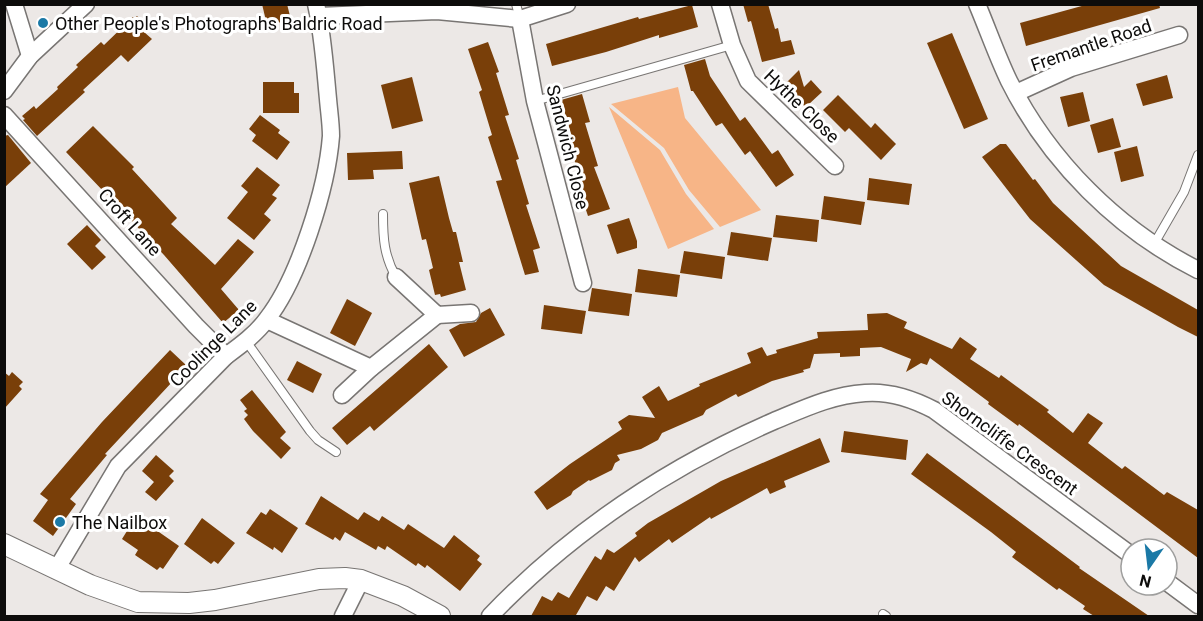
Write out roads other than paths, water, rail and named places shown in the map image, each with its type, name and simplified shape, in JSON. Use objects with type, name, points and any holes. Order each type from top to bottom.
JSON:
[{"type":"street","points":[[14,4],[30,56]]},
{"type":"street","points":[[4,90],[30,56],[87,4]]},
{"type":"street","points":[[317,10],[518,12],[567,4]]},
{"type":"street","name":"Hythe Close","points":[[720,4],[732,45],[748,81],[835,166]]},
{"type":"street","name":"Fremantle Road","points":[[977,4],[1016,93],[1045,138],[1067,166],[1107,209],[1154,244],[1198,270]]},
{"type":"street","name":"Coolinge Lane","points":[[56,570],[118,466],[226,356],[246,341],[267,320],[285,291],[302,254],[324,175],[331,135],[317,10]]},
{"type":"street","name":"Sandwich Close","points":[[518,12],[535,101],[583,283]]},
{"type":"street","name":"Fremantle Road","points":[[1016,93],[1071,68],[1179,35]]},
{"type":"street","name":"Croft Lane","points":[[4,114],[196,326],[226,356]]},
{"type":"street","points":[[396,277],[437,315]]},
{"type":"street","points":[[342,395],[371,368],[437,315],[471,313]]},
{"type":"street","points":[[267,320],[371,368]]},
{"type":"street","name":"Shorncliffe Crescent","points":[[490,616],[590,527],[675,470],[747,433],[816,403],[867,392],[902,396],[934,410],[1119,546]]},
{"type":"street","points":[[4,544],[56,570],[117,596],[138,602],[170,606],[215,600],[320,579],[345,578],[361,580],[403,596],[440,616]]},
{"type":"street","points":[[343,616],[361,580]]},
{"type":"street","points":[[1179,591],[1198,605]]},
{"type":"lane","points":[[535,101],[732,45]]},
{"type":"lane","points":[[1154,244],[1184,192],[1198,155]]},
{"type":"lane","points":[[383,214],[384,247],[389,265],[396,277]]},
{"type":"lane","points":[[246,341],[310,431],[318,440],[336,452]]},
{"type":"place","name":"Other People's Photographs Baldric Road","points":[[43,23]]},
{"type":"place","name":"The Nailbox","points":[[60,522]]}]
